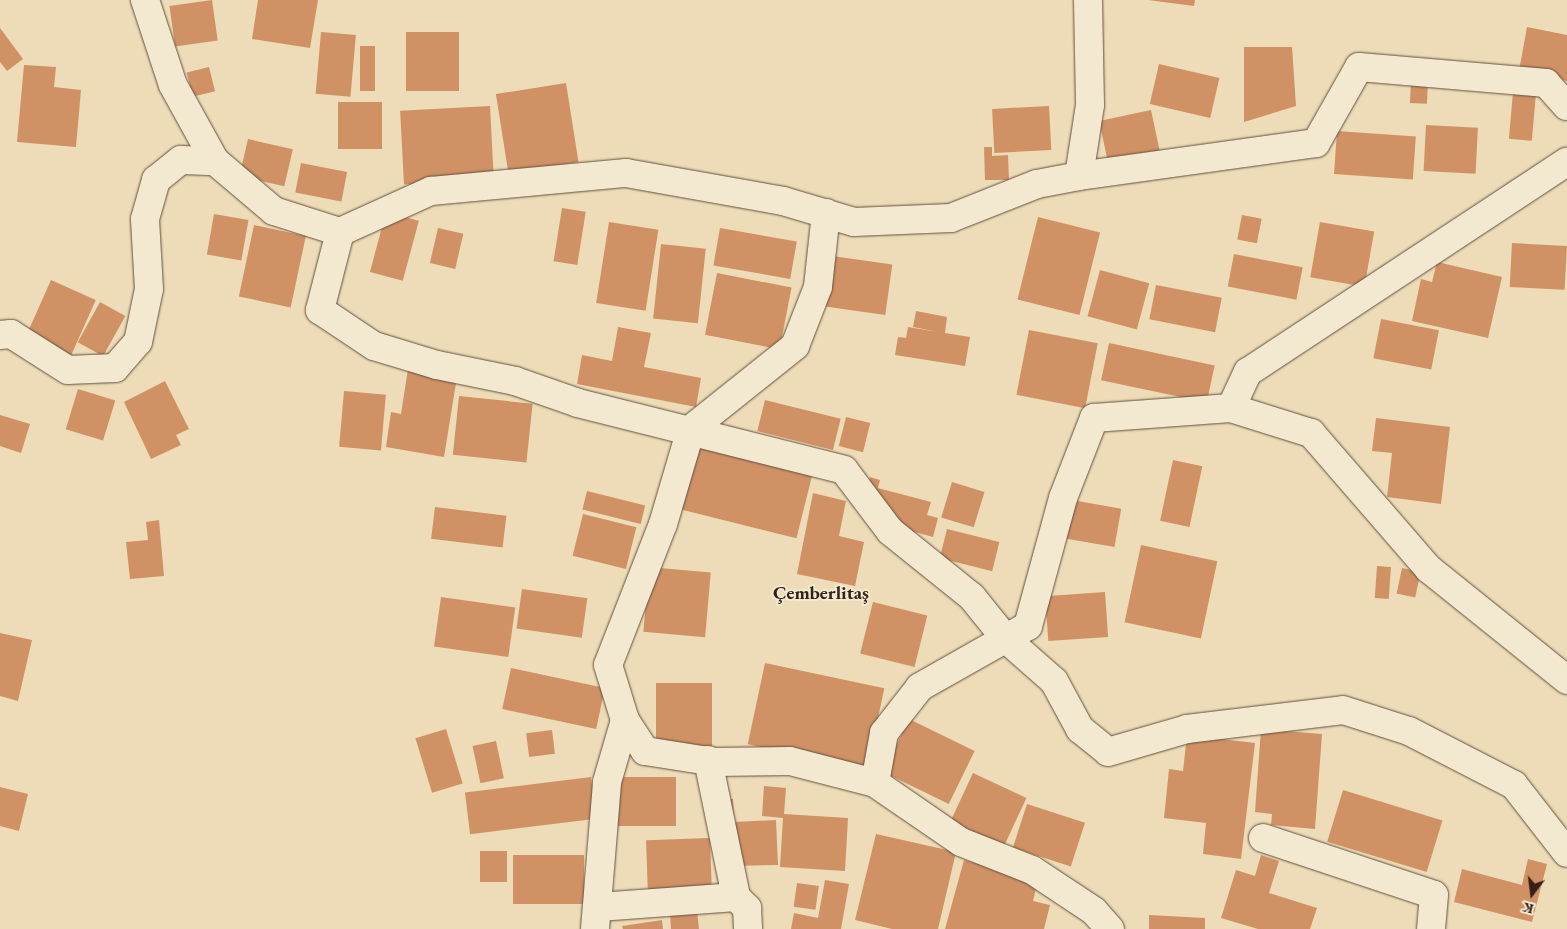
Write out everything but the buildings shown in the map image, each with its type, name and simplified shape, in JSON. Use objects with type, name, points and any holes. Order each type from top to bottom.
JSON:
[{"type":"street","points":[[145,0],[173,85],[215,161],[274,212],[340,232],[431,191],[626,173],[783,201],[854,222],[951,218],[1037,184],[1079,176],[1316,143],[1359,67],[1546,84],[1567,108]]},
{"type":"street","points":[[1079,176],[1090,105],[1088,0]]},
{"type":"street","points":[[0,334],[11,334],[68,370],[115,368],[138,342],[149,289],[145,219],[156,180],[181,160],[215,161]]},
{"type":"street","points":[[1231,408],[1248,372],[1567,162]]},
{"type":"street","points":[[826,213],[818,287],[795,346],[692,429],[663,524],[608,665],[625,720],[646,752],[708,760],[790,761],[875,783],[961,842],[1032,870],[1094,911],[1110,929]]},
{"type":"street","points":[[340,232],[320,310],[374,346],[437,365],[516,381],[578,402],[692,429],[844,470],[890,530],[972,596],[1005,638],[1054,681],[1080,729],[1108,752],[1187,729],[1343,710],[1408,731],[1514,785],[1567,853]]},
{"type":"street","points":[[875,783],[884,732],[920,687],[1028,626],[1062,498],[1094,418],[1231,408],[1310,433],[1429,568],[1567,680]]},
{"type":"street","points":[[625,720],[607,782],[597,918],[736,897]]},
{"type":"street","points":[[708,760],[736,897],[747,908],[748,929]]},
{"type":"street","points":[[1263,838],[1434,895],[1431,929]]},
{"type":"district","name":"Çemberlitaş","points":[[821,593]]}]
